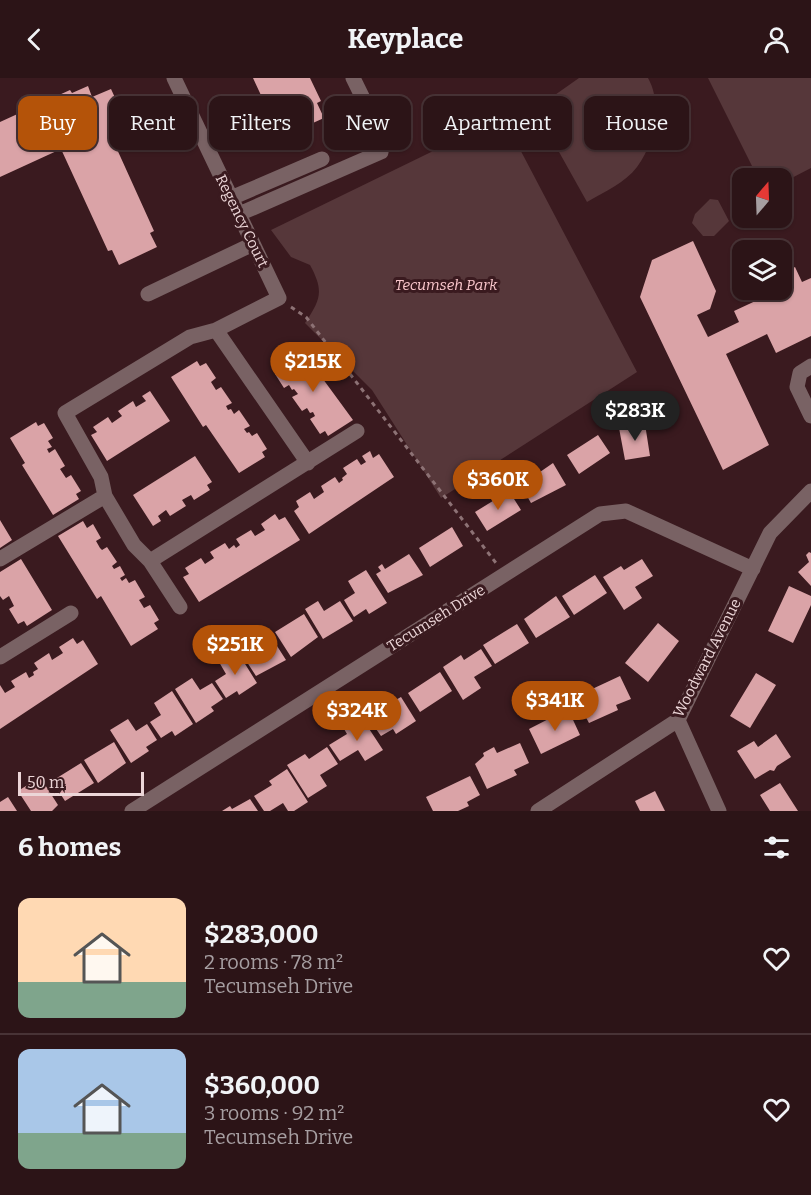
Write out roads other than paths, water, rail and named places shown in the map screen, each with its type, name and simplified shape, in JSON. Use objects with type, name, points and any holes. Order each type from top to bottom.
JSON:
[{"type":"street","name":"Regency Court","points":[[174,78],[279,298],[216,330]]},
{"type":"street","points":[[239,214],[381,152],[383,139],[353,78]]},
{"type":"street","points":[[231,198],[322,159]]},
{"type":"street","points":[[148,294],[253,244]]},
{"type":"street","points":[[180,608],[150,561],[134,545],[105,496],[101,477],[65,413],[190,337],[216,330],[308,463]]},
{"type":"street","points":[[811,366],[800,373],[797,387],[811,416]]},
{"type":"street","points":[[150,561],[357,431]]},
{"type":"street","name":"Woodward Avenue","points":[[538,811],[678,720],[770,533],[811,491]]},
{"type":"street","points":[[0,559],[105,496]]},
{"type":"street","name":"Tecumseh Drive","points":[[132,811],[600,514],[626,511],[753,569]]},
{"type":"street","points":[[2,650],[71,613]]},
{"type":"street","points":[[678,720],[719,811]]},
{"type":"park label","name":"Tecumseh Park","points":[[446,285]]}]
